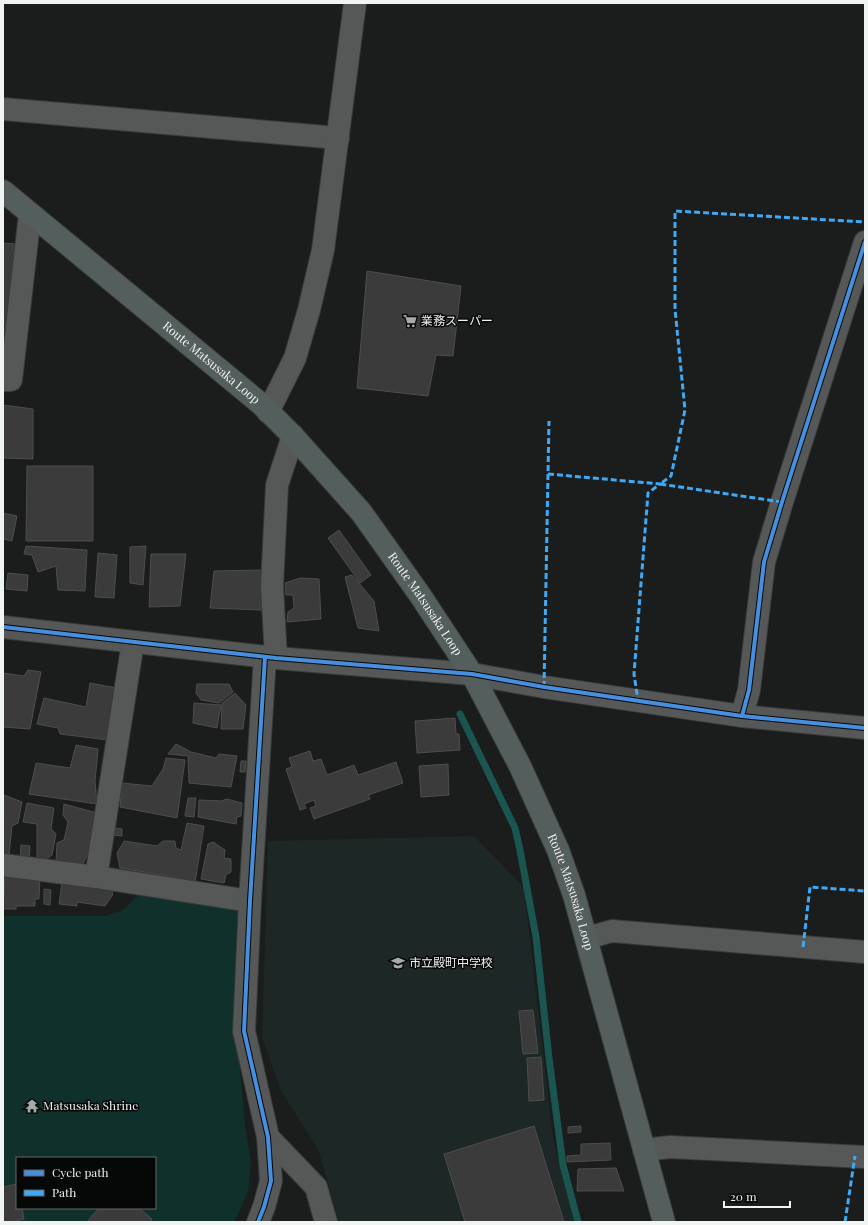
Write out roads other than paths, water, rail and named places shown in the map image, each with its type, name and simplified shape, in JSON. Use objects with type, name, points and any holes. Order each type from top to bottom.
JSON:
[{"type":"main road","name":"Route Matsusaka Loop","points":[[3,191],[261,404],[293,436],[361,512],[420,595],[472,674],[520,766],[558,850],[574,895],[664,1222]]},
{"type":"street","points":[[268,412],[295,358],[309,310],[323,250],[354,3]]},
{"type":"street","points":[[3,110],[338,138]]},
{"type":"street","points":[[3,380],[11,380],[30,214]]},
{"type":"street","points":[[742,716],[748,690],[764,562],[865,242]]},
{"type":"street","points":[[258,1222],[264,1208],[271,1181],[268,1137],[244,1031],[250,901],[271,657],[272,586],[277,485],[293,436]]},
{"type":"street","points":[[3,627],[271,657],[472,674],[544,687],[742,716],[865,728]]},
{"type":"street","points":[[96,877],[134,642]]},
{"type":"street","points":[[3,865],[96,877],[250,901]]},
{"type":"street","points":[[587,938],[612,931],[865,952]]},
{"type":"street","points":[[268,1137],[316,1187],[326,1222]]},
{"type":"street","points":[[644,1150],[670,1147],[865,1157]]},
{"type":"waterway","points":[[460,714],[515,828],[536,937],[549,1058],[563,1165],[578,1222]]},
{"type":"place","name":"業務スーパー","points":[[410,321]]},
{"type":"place","name":"市立殿町中学校","points":[[398,963]]},
{"type":"place","name":"Matsusaka Shrine","points":[[32,1106]]}]
